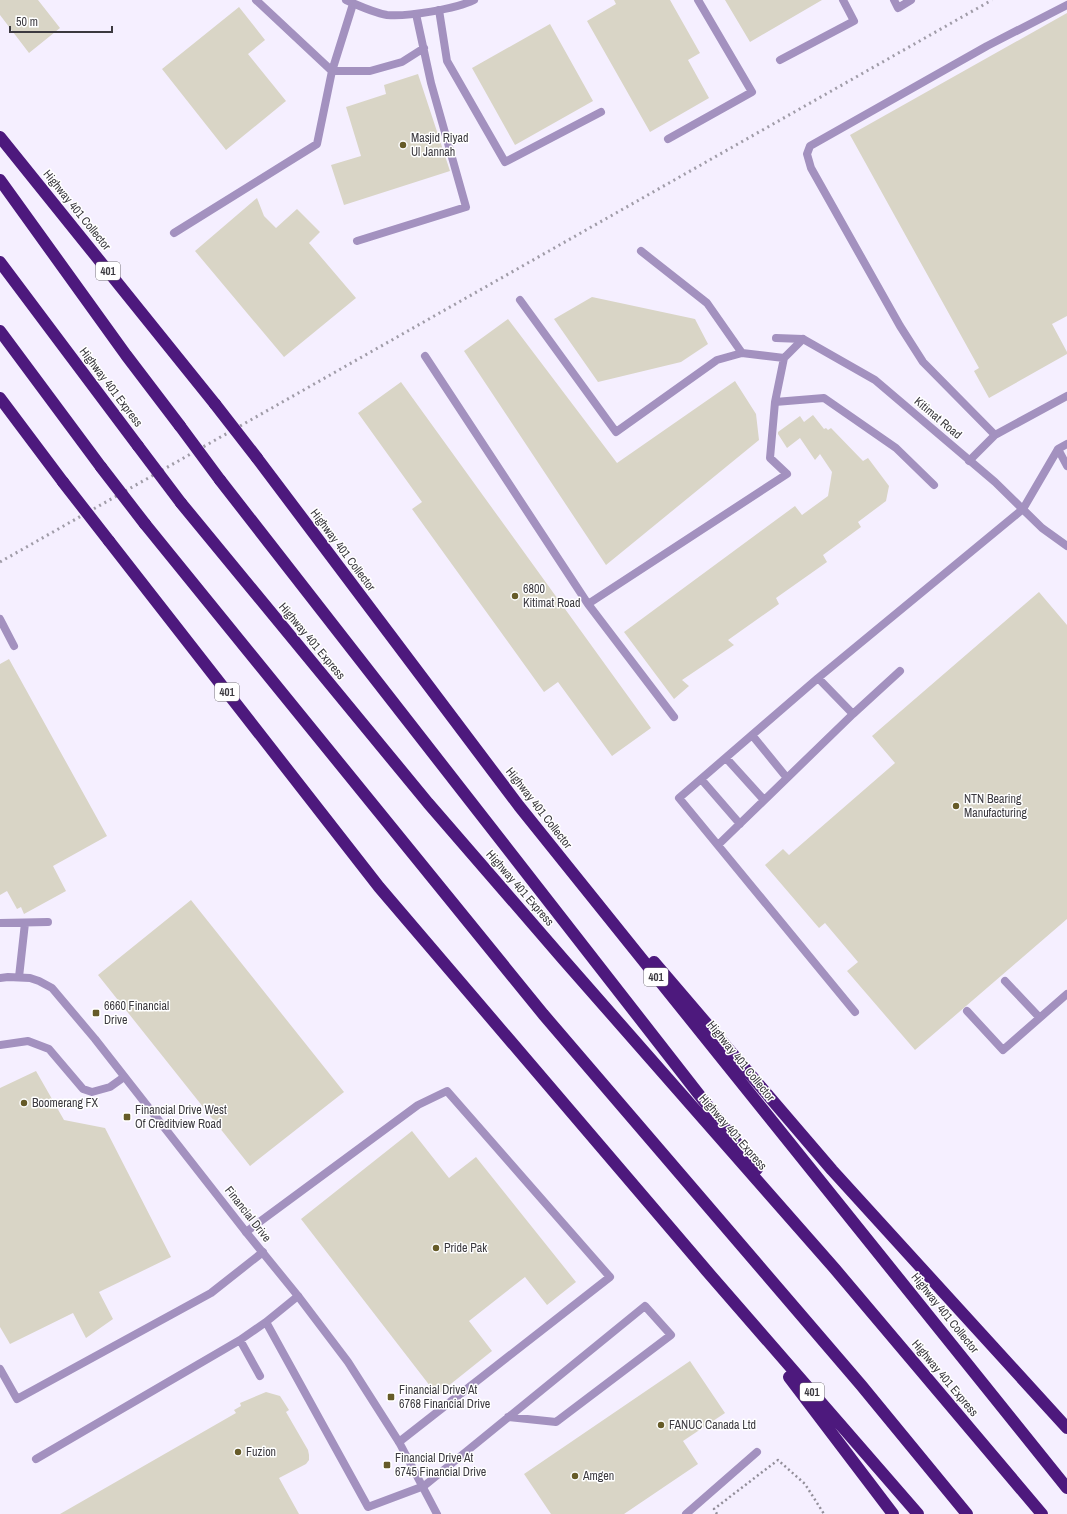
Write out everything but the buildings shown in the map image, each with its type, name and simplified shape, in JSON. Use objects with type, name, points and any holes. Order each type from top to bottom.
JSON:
[{"type":"highway","name":"Highway 401 Collector","points":[[0,137],[216,404],[519,806],[1067,1488]]},
{"type":"highway","points":[[0,180],[126,355],[220,480],[835,1269]]},
{"type":"highway","name":"Highway 401 Express","points":[[0,262],[181,503],[428,803],[573,971],[835,1269],[1042,1514]]},
{"type":"highway","points":[[0,331],[145,524],[542,1014],[856,1379],[967,1514]]},
{"type":"highway","name":"401","points":[[0,398],[63,482],[379,887],[706,1270],[918,1514]]},
{"type":"highway","points":[[519,806],[832,1170],[1067,1428]]},
{"type":"highway","points":[[706,1270],[893,1514]]},
{"type":"street","points":[[256,0],[332,70],[370,71],[402,62],[424,48]]},
{"type":"street","points":[[174,233],[317,144],[332,70],[350,2],[387,15],[416,14],[439,10],[474,0]]},
{"type":"street","points":[[668,139],[752,92],[698,0]]},
{"type":"street","points":[[780,60],[854,21],[843,0]]},
{"type":"street","points":[[894,0],[898,8],[911,0]]},
{"type":"street","points":[[995,435],[923,362],[900,326],[815,175],[806,154],[810,146],[817,142],[987,46],[1067,5]]},
{"type":"street","points":[[439,10],[447,61],[505,162],[602,112]]},
{"type":"street","points":[[357,241],[466,208],[431,83],[416,14]]},
{"type":"street","points":[[641,251],[707,303],[742,353]]},
{"type":"street","points":[[520,300],[616,432],[717,360],[742,353],[784,358]]},
{"type":"street","name":"Kitimat Road","points":[[776,338],[803,339],[874,380],[995,482],[1042,528],[1067,546]]},
{"type":"street","points":[[588,604],[787,474],[770,458],[775,402],[784,358],[803,339]]},
{"type":"street","points":[[425,356],[588,604],[674,717]]},
{"type":"street","points":[[969,461],[995,435],[1067,396]]},
{"type":"street","points":[[775,402],[824,398],[896,448],[934,485]]},
{"type":"street","points":[[855,1012],[679,798],[818,678],[1023,509],[1058,449],[1067,444]]},
{"type":"street","points":[[1058,449],[1067,466]]},
{"type":"street","points":[[0,619],[14,646]]},
{"type":"street","points":[[718,845],[853,714],[900,671]]},
{"type":"street","points":[[818,678],[853,714]]},
{"type":"street","points":[[752,735],[787,778]]},
{"type":"street","points":[[726,758],[764,800]]},
{"type":"street","points":[[701,779],[740,824]]},
{"type":"street","points":[[0,923],[48,922]]},
{"type":"street","points":[[19,977],[26,923]]},
{"type":"street","name":"Financial Drive","points":[[0,978],[8,976],[19,977],[39,981],[52,988],[95,1039],[298,1296],[348,1362],[399,1442],[438,1514]]},
{"type":"street","points":[[1005,981],[1039,1017]]},
{"type":"street","points":[[967,1011],[1003,1050],[1067,994]]},
{"type":"street","points":[[0,1045],[28,1041],[49,1049],[83,1089],[92,1092],[110,1087],[124,1077]]},
{"type":"street","points":[[246,1232],[418,1105],[447,1091],[610,1277],[399,1442]]},
{"type":"street","points":[[0,1369],[17,1399],[211,1293],[263,1252]]},
{"type":"street","points":[[36,1459],[240,1340],[266,1322],[298,1296]]},
{"type":"street","points":[[266,1322],[368,1507],[424,1486],[508,1417],[645,1306],[671,1334],[556,1422],[508,1417]]},
{"type":"street","points":[[240,1340],[260,1376]]},
{"type":"street","points":[[686,1514],[757,1452]]},
{"type":"path","points":[[717,1514],[714,1509],[778,1460],[805,1484],[824,1514]]},
{"type":"railway","points":[[0,562],[992,0]]},
{"type":"place","name":"Masjid Riyad Ul Jannah","points":[[403,145]]},
{"type":"place","name":"6800 Kitimat Road","points":[[515,596]]},
{"type":"place","name":"NTN Bearing Manufacturing","points":[[956,806]]},
{"type":"place","name":"6660 Financial Drive","points":[[96,1013]]},
{"type":"place","name":"Boomerang FX","points":[[24,1103]]},
{"type":"place","name":"Financial Drive West Of Creditview Road","points":[[127,1117]]},
{"type":"place","name":"Pride Pak","points":[[436,1248]]},
{"type":"place","name":"Financial Drive At 6768 Financial Drive","points":[[391,1397]]},
{"type":"place","name":"FANUC Canada Ltd","points":[[661,1425]]},
{"type":"place","name":"Fuzion","points":[[238,1452]]},
{"type":"place","name":"Financial Drive At 6745 Financial Drive","points":[[387,1465]]},
{"type":"place","name":"Amgen","points":[[575,1476]]}]
